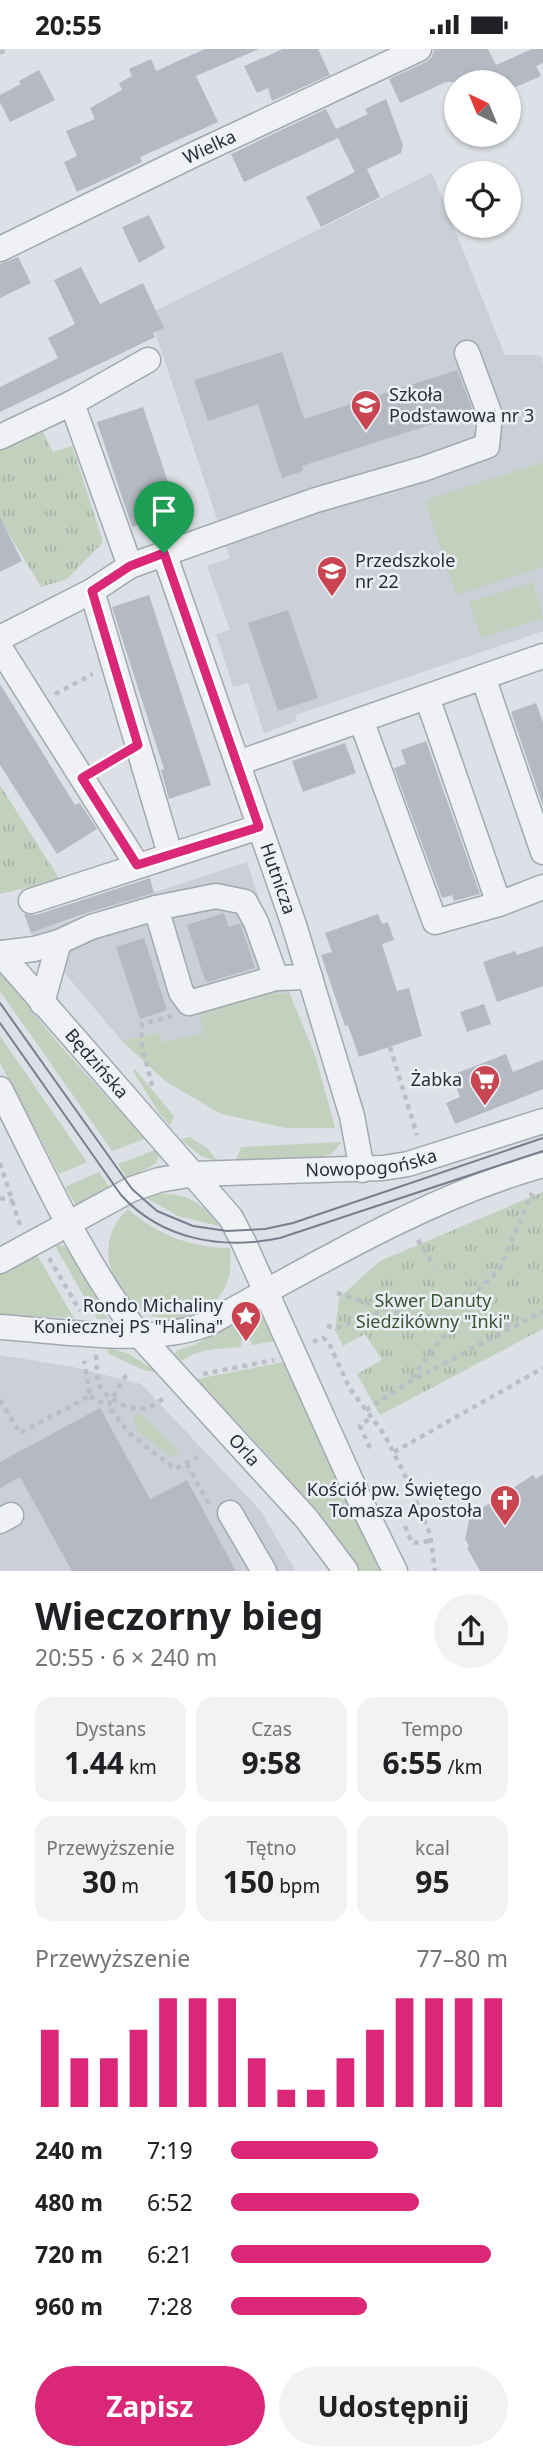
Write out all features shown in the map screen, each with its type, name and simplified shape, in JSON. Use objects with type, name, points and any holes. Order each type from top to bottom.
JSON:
[{"type":"street","name":"Wielka","points":[[0,249],[419,49]]},
{"type":"street","points":[[0,638],[92,591],[130,566],[316,500],[423,469],[487,446],[490,415],[467,353]]},
{"type":"street","points":[[0,437],[72,403],[148,361]]},
{"type":"street","points":[[72,403],[130,566]]},
{"type":"street","name":"Hutnicza","points":[[164,553],[310,977],[352,1116],[362,1170]]},
{"type":"street","points":[[92,591],[170,854]]},
{"type":"street","points":[[0,648],[137,865]]},
{"type":"street","points":[[238,763],[543,656]]},
{"type":"street","points":[[483,677],[543,852]]},
{"type":"street","points":[[427,697],[499,904]]},
{"type":"street","points":[[361,720],[435,922],[499,904],[543,887]]},
{"type":"street","points":[[31,901],[259,827]]},
{"type":"street","points":[[0,953],[34,949],[60,942],[91,926],[156,908],[216,897],[246,902],[276,978]]},
{"type":"street","points":[[156,908],[181,992],[189,1003],[276,978],[310,977]]},
{"type":"street","points":[[42,1003],[60,942]]},
{"type":"street","name":"Będzińska","points":[[0,953],[231,1218],[267,1291]]},
{"type":"street","points":[[0,1089],[69,1225]]},
{"type":"street","name":"Nowopogońska","points":[[0,1261],[132,1189],[159,1179],[194,1174],[362,1170],[408,1164],[543,1121]]},
{"type":"street","points":[[0,1327],[139,1335],[192,1330],[393,1225],[442,1202],[543,1165]]},
{"type":"street","name":"Orla","points":[[69,1225],[117,1306],[139,1335],[306,1518],[346,1571]]},
{"type":"street","points":[[267,1291],[351,1482],[395,1571]]},
{"type":"street","points":[[230,1513],[264,1571]]},
{"type":"path","points":[[0,53],[7,49]]},
{"type":"path","points":[[35,703],[114,663]]},
{"type":"path","points":[[82,778],[138,745]]},
{"type":"path","points":[[152,1086],[141,1041],[142,1024],[174,1015],[189,1003]]},
{"type":"path","points":[[390,1047],[417,1135]]},
{"type":"path","points":[[0,1163],[21,1227],[44,1251],[84,1318],[94,1344],[96,1364]]},
{"type":"path","points":[[463,1304],[499,1270],[532,1193]]},
{"type":"path","points":[[0,1198],[13,1201]]},
{"type":"path","points":[[418,1240],[434,1266]]},
{"type":"path","points":[[337,1293],[403,1314]]},
{"type":"path","points":[[327,1326],[337,1328],[385,1309]]},
{"type":"path","points":[[366,1410],[410,1382],[543,1311]]},
{"type":"path","points":[[467,1313],[514,1327]]},
{"type":"path","points":[[410,1382],[449,1328]]},
{"type":"path","points":[[328,1341],[346,1383],[394,1452],[423,1516],[431,1541],[435,1571]]},
{"type":"path","points":[[83,1361],[90,1395],[108,1406],[129,1433],[174,1469],[198,1457]]},
{"type":"path","points":[[394,1452],[543,1368]]},
{"type":"path","points":[[108,1406],[126,1375]]},
{"type":"path","points":[[0,1401],[20,1433],[90,1395]]},
{"type":"path","points":[[370,1448],[360,1426],[371,1417]]},
{"type":"path","points":[[405,1526],[412,1543],[431,1541]]},
{"type":"shaded area","name":"Szkoła Podstawowa nr 3","points":[[432,173],[444,203],[444,238],[458,238],[505,355],[540,355],[543,363],[543,631],[296,715],[297,721],[264,733],[248,683],[233,687],[216,634],[230,630],[207,566],[230,558],[149,314]]},
{"type":"shaded area","points":[[247,862],[290,994],[265,994],[198,1012],[204,1033],[163,1042],[158,1033],[122,1041],[31,933]]},
{"type":"shaded area","points":[[0,1355],[73,1367],[141,1384],[260,1510],[296,1571],[0,1571]]},
{"type":"green space","points":[[41,428],[53,452],[72,446],[103,542],[67,579],[41,587],[0,519],[0,446]]},
{"type":"green space","points":[[543,462],[543,567],[456,595],[425,500]]},
{"type":"green space","points":[[533,582],[543,618],[481,638],[469,602]]},
{"type":"green space","points":[[0,785],[60,880],[0,894]]},
{"type":"green space","points":[[0,972],[58,1043],[145,1139],[112,1151],[0,991]]},
{"type":"green space","points":[[265,994],[290,994],[316,1058],[335,1128],[286,1128],[221,1114],[165,1081],[122,1041],[158,1033],[163,1042],[204,1033],[198,1012]]},
{"type":"green space","points":[[0,1036],[87,1162],[59,1174],[0,1063]]},
{"type":"green space","points":[[135,1069],[174,1116],[170,1126],[133,1071]]},
{"type":"green space","points":[[190,1137],[208,1149],[217,1161],[201,1156],[180,1139]]},
{"type":"green space","points":[[342,1142],[331,1154],[318,1158],[236,1160],[241,1147]]},
{"type":"green space","points":[[155,1150],[159,1156],[155,1164],[127,1179],[118,1164]]},
{"type":"green space","points":[[99,1172],[110,1188],[76,1205],[65,1187]]},
{"type":"green space","name":"Skwer Danuty Siedzikówny \"Inki\"","points":[[543,1192],[543,1329],[380,1415],[357,1374],[382,1360],[365,1334],[343,1346],[335,1330],[339,1298],[380,1261]]},
{"type":"green space","points":[[161,1194],[179,1195],[194,1201],[208,1212],[219,1226],[178,1216],[146,1198]]},
{"type":"green space","points":[[128,1209],[150,1226],[175,1238],[230,1248],[229,1277],[224,1290],[214,1302],[191,1317],[168,1320],[146,1313],[127,1298],[114,1278],[108,1255],[112,1231]]},
{"type":"green space","points":[[60,1244],[67,1248],[108,1319],[97,1319],[55,1246]]},
{"type":"green space","points":[[37,1255],[74,1318],[0,1315],[0,1271]]},
{"type":"green space","points":[[257,1312],[261,1314],[274,1341],[252,1345],[250,1339],[241,1340],[242,1347],[202,1351],[182,1361],[175,1354],[177,1350],[194,1345]]},
{"type":"green space","points":[[106,1347],[129,1354],[157,1372],[146,1371],[109,1354]]},
{"type":"green space","points":[[284,1362],[380,1571],[361,1571],[274,1462],[197,1379]]},
{"type":"green space","points":[[141,1414],[179,1452],[172,1457],[136,1430],[133,1415]]},
{"type":"building","points":[[205,49],[259,49],[196,76],[218,122],[140,157],[142,162],[77,192],[64,162],[77,156],[66,131],[95,119],[90,108],[122,90],[119,83],[132,76],[129,69],[151,59],[156,71]]},
{"type":"building","points":[[283,49],[318,49],[330,75],[272,101],[268,88],[257,93],[244,66]]},
{"type":"building","points":[[434,49],[488,49],[496,65],[532,49],[543,49],[543,63],[536,66],[541,76],[522,84],[522,70],[444,70],[444,83],[400,103],[389,79],[432,57]]},
{"type":"building","points":[[39,70],[55,100],[10,122],[0,102],[0,95]]},
{"type":"building","points":[[386,99],[403,145],[401,153],[367,169],[380,197],[321,227],[306,197],[355,172],[338,138],[244,182],[231,154],[326,109],[336,129],[368,114],[365,109]]},
{"type":"building","points":[[149,215],[165,248],[139,263],[122,227]]},
{"type":"building","points":[[18,257],[31,283],[0,298],[0,264]]},
{"type":"building","points":[[81,267],[100,304],[143,283],[164,328],[153,333],[155,337],[0,412],[0,387],[58,358],[48,338],[75,324],[54,280]]},
{"type":"building","points":[[282,352],[304,419],[457,370],[473,411],[302,466],[303,471],[282,478],[258,404],[208,421],[194,380]]},
{"type":"building","points":[[143,407],[178,512],[132,527],[97,422]]},
{"type":"building","points":[[0,517],[22,561],[0,572]]},
{"type":"building","points":[[149,595],[211,785],[169,799],[161,770],[164,769],[112,607]]},
{"type":"building","points":[[288,610],[318,698],[278,711],[248,623]]},
{"type":"building","points":[[0,684],[75,805],[80,803],[97,829],[57,854],[0,765]]},
{"type":"building","points":[[536,703],[543,722],[543,806],[511,712]]},
{"type":"building","points":[[426,741],[480,894],[454,901],[452,895],[442,898],[394,768],[406,764],[401,750]]},
{"type":"building","points":[[345,743],[356,773],[303,792],[292,761]]},
{"type":"building","points":[[150,878],[154,893],[31,933],[24,914],[36,915]]},
{"type":"building","points":[[224,913],[229,927],[240,923],[255,968],[208,982],[205,980],[187,925]]},
{"type":"building","points":[[378,914],[382,924],[388,922],[394,940],[382,944],[397,991],[409,988],[422,1036],[359,1057],[348,1025],[345,1026],[321,955],[332,952],[325,933]]},
{"type":"building","points":[[144,938],[167,1010],[140,1019],[116,947]]},
{"type":"building","points":[[543,946],[543,986],[497,1002],[483,962],[515,951],[517,955]]},
{"type":"building","points":[[484,1004],[491,1024],[467,1032],[460,1012]]},
{"type":"building","points":[[506,1054],[513,1072],[543,1060],[543,1089],[455,1124],[446,1103],[460,1097],[452,1075]]},
{"type":"building","points":[[100,1408],[150,1499],[187,1480],[236,1571],[72,1571],[20,1477],[0,1488],[0,1462]]},
{"type":"building","name":"Kościół pw. Świętego Tomasza Apostoła","points":[[543,1474],[543,1571],[480,1571],[465,1539],[470,1516],[533,1475],[536,1479]]},
{"type":"tram line","points":[[0,1003],[132,1189],[157,1211],[193,1226],[227,1231],[265,1229],[293,1223],[543,1138]]},
{"type":"tram line","points":[[0,1023],[121,1195],[155,1222],[194,1238],[236,1243],[280,1238],[543,1151]]},
{"type":"place","name":"Szkoła Podstawowa nr 3","points":[[366,432]]},
{"type":"place","name":"Przedszkole nr 22","points":[[332,598]]},
{"type":"place","name":"Żabka","points":[[485,1107]]},
{"type":"place","name":"Rondo Michaliny Koniecznej PS \"Halina\"","points":[[246,1343]]},
{"type":"place","name":"Kościół pw. Świętego Tomasza Apostoła","points":[[505,1527]]},
{"type":"route","points":[[164,553],[259,827],[137,865],[82,778],[138,745],[92,591],[130,566],[164,553]]}]
